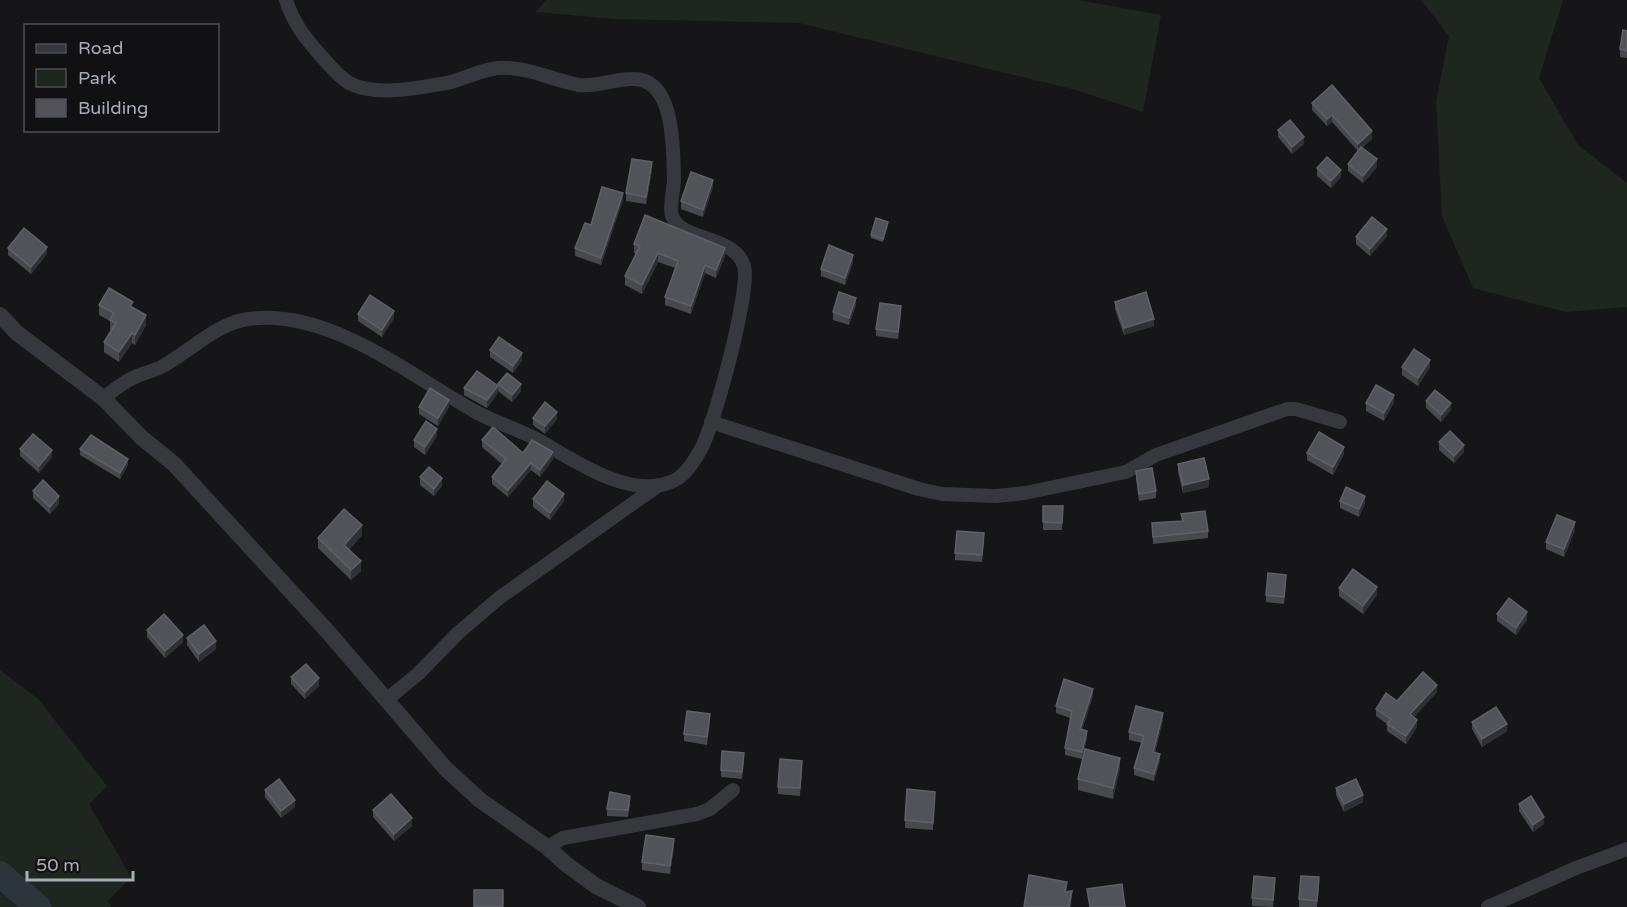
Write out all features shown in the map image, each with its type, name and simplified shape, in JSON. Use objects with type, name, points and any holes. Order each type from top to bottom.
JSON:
[{"type":"street","points":[[103,398],[131,379],[165,365],[221,327],[251,319],[288,320],[359,342],[480,415],[535,439],[596,473],[635,484],[659,485],[672,482],[687,471],[703,446],[744,305],[746,280],[744,264],[735,251],[687,230],[676,223],[671,214],[674,181],[668,114],[659,89],[643,80],[632,78],[582,85],[521,69],[497,68],[446,83],[404,88],[363,88],[339,75],[307,40],[292,20],[286,1]]},
{"type":"street","points":[[0,315],[17,333],[103,398],[142,438],[174,464],[328,632],[446,769],[480,800],[547,847],[596,886],[638,907]]},
{"type":"street","points":[[711,422],[919,489],[942,494],[986,496],[1025,493],[1126,472],[1155,455],[1287,409],[1296,409],[1340,422]]},
{"type":"street","points":[[386,700],[418,674],[458,633],[499,598],[659,485]]},
{"type":"street","points":[[547,847],[562,837],[697,814],[710,809],[733,790]]},
{"type":"street","points":[[1488,907],[1576,868],[1627,849]]},
{"type":"green space","points":[[546,0],[1078,0],[1161,15],[1143,112],[1076,90],[799,23],[615,19],[536,12]]},
{"type":"green space","points":[[1421,0],[1563,0],[1539,78],[1578,145],[1627,183],[1627,307],[1566,312],[1473,288],[1442,216],[1436,102],[1449,36]]},
{"type":"green space","points":[[0,670],[38,699],[107,786],[89,804],[131,877],[108,901],[111,907],[0,907]]},
{"type":"building","points":[[1623,30],[1627,31],[1627,51],[1620,49]]},
{"type":"building","points":[[1332,85],[1372,131],[1358,144],[1332,115],[1327,119],[1312,103]]},
{"type":"building","points":[[1290,120],[1304,137],[1292,147],[1278,130]]},
{"type":"building","points":[[1361,147],[1377,159],[1363,176],[1348,164]]},
{"type":"building","points":[[1327,157],[1341,170],[1331,181],[1317,168]]},
{"type":"building","points":[[632,159],[652,162],[646,197],[626,193]]},
{"type":"building","points":[[691,172],[713,180],[703,210],[681,201]]},
{"type":"building","points":[[602,187],[623,193],[601,258],[575,248],[585,223],[591,225]]},
{"type":"building","points":[[645,215],[725,248],[716,270],[705,265],[691,306],[665,297],[678,261],[658,253],[642,285],[625,276],[640,246],[634,244]]},
{"type":"building","points":[[1372,217],[1387,229],[1370,249],[1356,237]]},
{"type":"building","points":[[876,218],[888,222],[883,239],[871,235]]},
{"type":"building","points":[[24,228],[47,247],[31,267],[8,248]]},
{"type":"building","points":[[829,245],[853,255],[845,278],[821,269]]},
{"type":"building","points":[[109,288],[133,302],[130,306],[146,315],[135,335],[132,333],[119,352],[104,342],[116,323],[110,320],[114,313],[99,305]]},
{"type":"building","points":[[839,292],[856,298],[849,318],[833,312]]},
{"type":"building","points":[[1146,292],[1154,319],[1124,328],[1115,302]]},
{"type":"building","points":[[370,295],[394,311],[382,330],[358,314]]},
{"type":"building","points":[[880,303],[901,306],[898,332],[876,329]]},
{"type":"building","points":[[499,337],[522,353],[513,366],[490,350]]},
{"type":"building","points":[[1414,349],[1430,360],[1418,378],[1402,367]]},
{"type":"building","points":[[477,371],[498,386],[487,400],[464,388]]},
{"type":"building","points":[[507,373],[521,384],[512,395],[498,384]]},
{"type":"building","points":[[1376,385],[1394,395],[1384,413],[1366,403]]},
{"type":"building","points":[[430,388],[449,400],[438,418],[419,407]]},
{"type":"building","points":[[1435,390],[1451,403],[1441,415],[1426,401]]},
{"type":"building","points":[[545,402],[557,412],[545,426],[533,418]]},
{"type":"building","points":[[426,421],[437,429],[425,447],[414,440]]},
{"type":"building","points":[[493,427],[523,453],[532,440],[553,452],[540,470],[531,463],[508,490],[492,477],[506,459],[482,440]]},
{"type":"building","points":[[1450,431],[1464,445],[1454,456],[1439,442]]},
{"type":"building","points":[[1319,432],[1344,447],[1333,467],[1307,453]]},
{"type":"building","points":[[33,434],[52,450],[39,466],[20,449]]},
{"type":"building","points":[[91,435],[128,459],[120,473],[80,449]]},
{"type":"building","points":[[1204,458],[1209,479],[1183,485],[1178,464]]},
{"type":"building","points":[[429,467],[442,478],[434,489],[420,477]]},
{"type":"building","points":[[1152,468],[1156,491],[1139,494],[1136,471]]},
{"type":"building","points":[[43,480],[59,496],[50,507],[33,491]]},
{"type":"building","points":[[547,481],[564,494],[550,513],[533,499]]},
{"type":"building","points":[[1346,487],[1365,496],[1359,509],[1340,501]]},
{"type":"building","points":[[1043,506],[1063,506],[1062,523],[1043,522]]},
{"type":"building","points":[[344,509],[362,525],[344,545],[361,561],[351,570],[318,538]]},
{"type":"building","points":[[1205,511],[1208,531],[1153,537],[1152,523],[1183,521],[1181,514]]},
{"type":"building","points":[[1557,515],[1575,522],[1564,549],[1546,542]]},
{"type":"building","points":[[957,531],[984,533],[982,555],[955,553]]},
{"type":"building","points":[[1353,569],[1377,587],[1363,606],[1339,588]]},
{"type":"building","points":[[1268,573],[1286,575],[1284,597],[1266,595]]},
{"type":"building","points":[[1509,598],[1527,612],[1516,628],[1497,614]]},
{"type":"building","points":[[164,614],[183,635],[165,651],[147,630]]},
{"type":"building","points":[[204,625],[216,641],[199,654],[187,638]]},
{"type":"building","points":[[306,664],[319,678],[305,692],[291,677]]},
{"type":"building","points":[[1423,672],[1437,685],[1410,714],[1417,720],[1406,736],[1387,724],[1391,719],[1376,709],[1386,693],[1397,701]]},
{"type":"building","points":[[1064,679],[1093,689],[1080,729],[1087,731],[1082,752],[1065,748],[1072,711],[1056,706]]},
{"type":"building","points":[[1136,706],[1163,713],[1153,752],[1160,754],[1154,774],[1134,768],[1144,736],[1129,732]]},
{"type":"building","points":[[1496,707],[1507,724],[1482,739],[1472,722]]},
{"type":"building","points":[[687,711],[710,714],[707,737],[684,734]]},
{"type":"building","points":[[1085,749],[1120,758],[1113,788],[1078,779]]},
{"type":"building","points":[[722,751],[744,753],[742,772],[721,770]]},
{"type":"building","points":[[780,759],[802,761],[800,788],[778,787]]},
{"type":"building","points":[[279,779],[295,800],[281,811],[265,790]]},
{"type":"building","points":[[1356,779],[1363,795],[1344,804],[1336,788]]},
{"type":"building","points":[[907,789],[935,792],[933,823],[905,820]]},
{"type":"building","points":[[610,792],[630,796],[628,810],[607,809]]},
{"type":"building","points":[[391,794],[412,818],[394,834],[373,810]]},
{"type":"building","points":[[1531,796],[1544,817],[1533,825],[1519,804]]},
{"type":"building","points":[[646,835],[674,839],[670,866],[642,862]]},
{"type":"building","points":[[1029,875],[1067,882],[1065,892],[1072,891],[1069,907],[1024,907]]},
{"type":"building","points":[[1254,876],[1275,878],[1273,900],[1252,898]]},
{"type":"building","points":[[1301,876],[1319,877],[1317,901],[1299,899]]},
{"type":"building","points":[[1122,884],[1125,907],[1090,907],[1087,889]]},
{"type":"building","points":[[474,890],[503,890],[503,906],[474,906]]},
{"type":"waterway","points":[[0,874],[38,907]]}]
